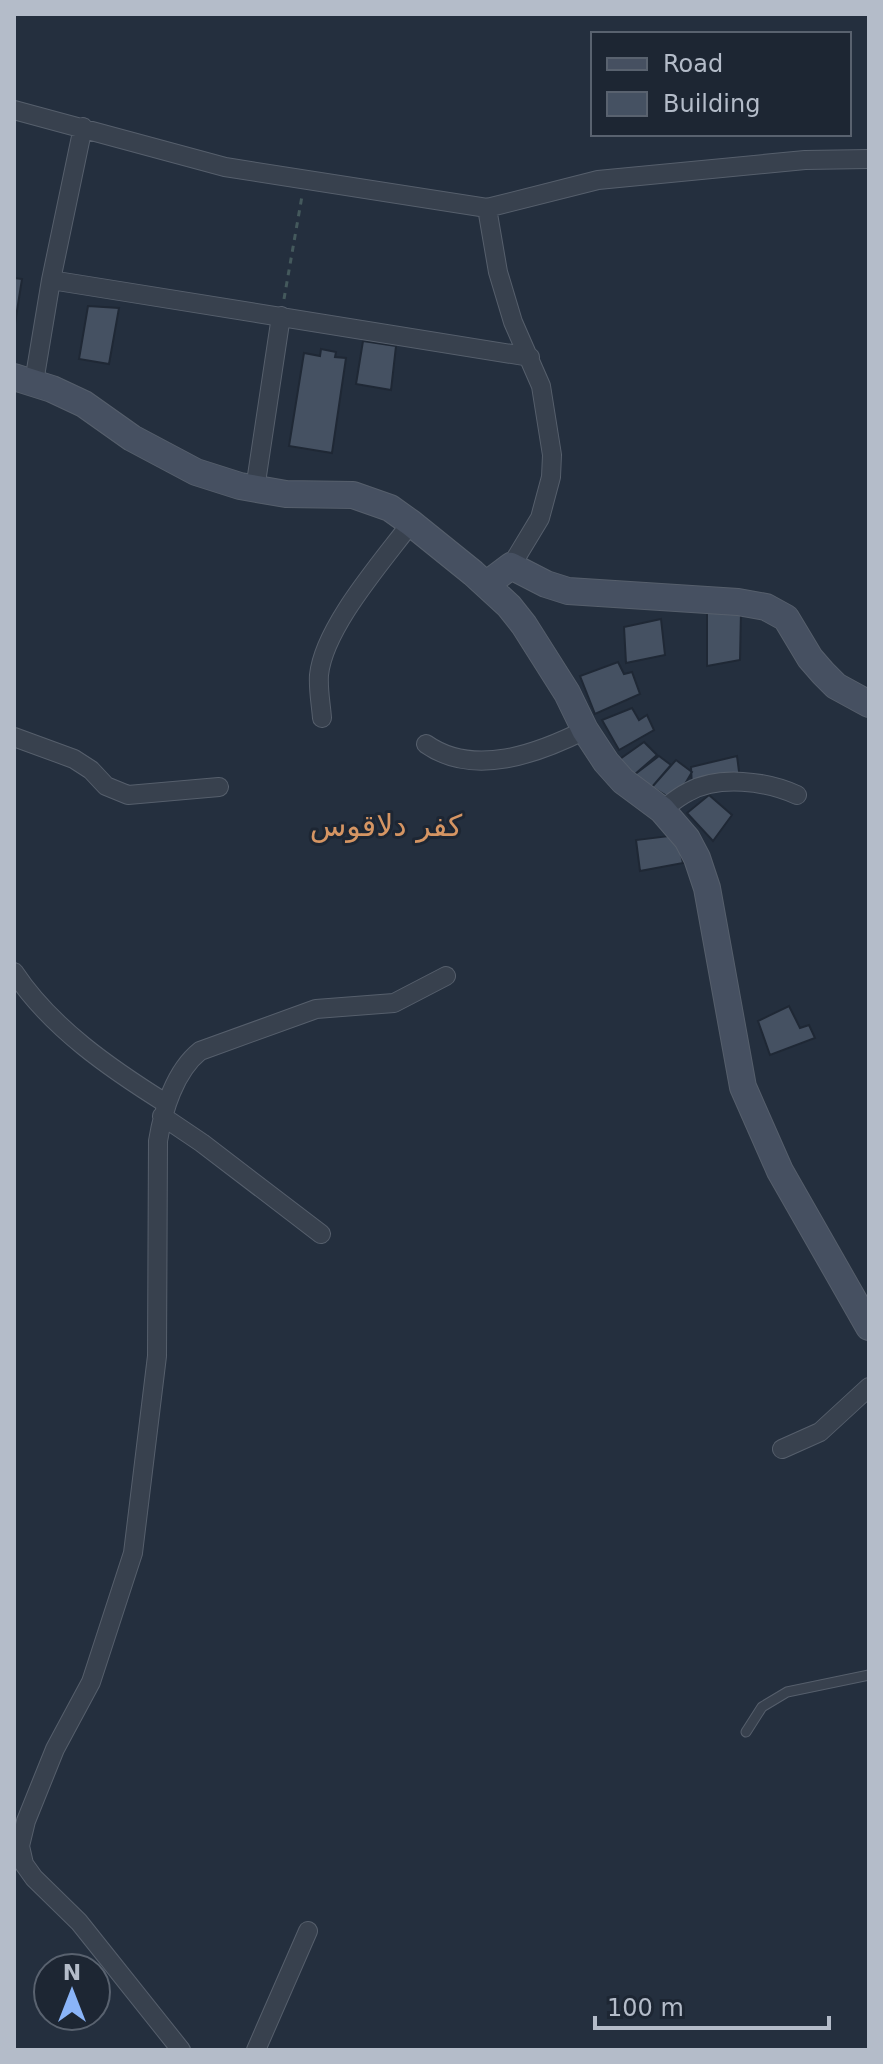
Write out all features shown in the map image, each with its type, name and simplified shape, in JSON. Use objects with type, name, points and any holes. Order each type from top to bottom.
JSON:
[{"type":"main road","points":[[24,380],[84,404],[132,438],[177,464],[219,480],[286,494],[353,495],[390,508],[487,584],[524,625],[606,762],[623,781],[662,810],[687,839],[697,858],[707,888],[743,1087],[780,1171],[869,1327]]},
{"type":"main road","points":[[487,584],[511,566],[546,584],[568,591],[738,602],[766,607],[786,618],[810,658],[836,686],[869,704]]},
{"type":"street","points":[[14,110],[225,167],[487,208],[598,180],[805,160],[869,159]]},
{"type":"street","points":[[24,380],[51,280],[83,127]]},
{"type":"street","points":[[487,208],[498,272],[509,311],[541,386],[552,455],[551,477],[540,518],[511,566]]},
{"type":"street","points":[[51,280],[530,357]]},
{"type":"street","points":[[255,489],[281,316]]},
{"type":"street","points":[[322,718],[319,673],[329,643],[358,594],[411,523]]},
{"type":"street","points":[[426,744],[437,752],[455,757],[513,758],[550,747],[585,730]]},
{"type":"street","points":[[14,737],[74,759],[91,770],[106,786],[128,795],[219,787]]},
{"type":"street","points":[[662,810],[688,792],[721,784],[771,785],[797,795]]},
{"type":"street","points":[[14,972],[68,1032],[202,1143],[321,1234]]},
{"type":"street","points":[[181,2050],[79,1922],[34,1878],[24,1864],[20,1846],[26,1821],[55,1749],[91,1682],[133,1553],[157,1356],[158,1141],[164,1110],[189,1063],[200,1051],[316,1009],[394,1003],[446,976]]},
{"type":"street","points":[[782,1449],[820,1432],[869,1387]]},
{"type":"street","points":[[256,2050],[308,1931]]},
{"type":"lane","points":[[746,1732],[762,1707],[787,1692],[869,1675]]},
{"type":"path","points":[[281,316],[305,181]]},
{"type":"building","points":[[14,278],[22,279],[14,330]]},
{"type":"building","points":[[88,306],[119,308],[109,364],[79,359]]},
{"type":"building","points":[[363,341],[396,346],[391,390],[356,384]]},
{"type":"building","points":[[321,349],[336,352],[335,357],[346,358],[332,453],[289,446],[304,353],[320,356]]},
{"type":"building","points":[[707,607],[741,611],[740,660],[707,666]]},
{"type":"building","points":[[661,619],[665,655],[626,663],[624,627]]},
{"type":"building","points":[[618,662],[624,674],[632,672],[640,694],[595,714],[580,676]]},
{"type":"building","points":[[632,708],[639,720],[647,715],[654,730],[619,750],[602,720]]},
{"type":"building","points":[[644,742],[657,755],[634,775],[620,759]]},
{"type":"building","points":[[659,756],[671,765],[652,787],[634,775]]},
{"type":"building","points":[[737,756],[740,779],[692,787],[691,767]]},
{"type":"building","points":[[676,760],[692,772],[675,801],[652,787]]},
{"type":"building","points":[[709,795],[732,815],[713,841],[687,813]]},
{"type":"building","points":[[677,835],[683,863],[640,871],[636,840]]},
{"type":"building","points":[[789,1006],[800,1028],[809,1025],[815,1038],[770,1055],[758,1021]]},
{"type":"district","name":"كفر دلاقوس","points":[[386,825]]}]
